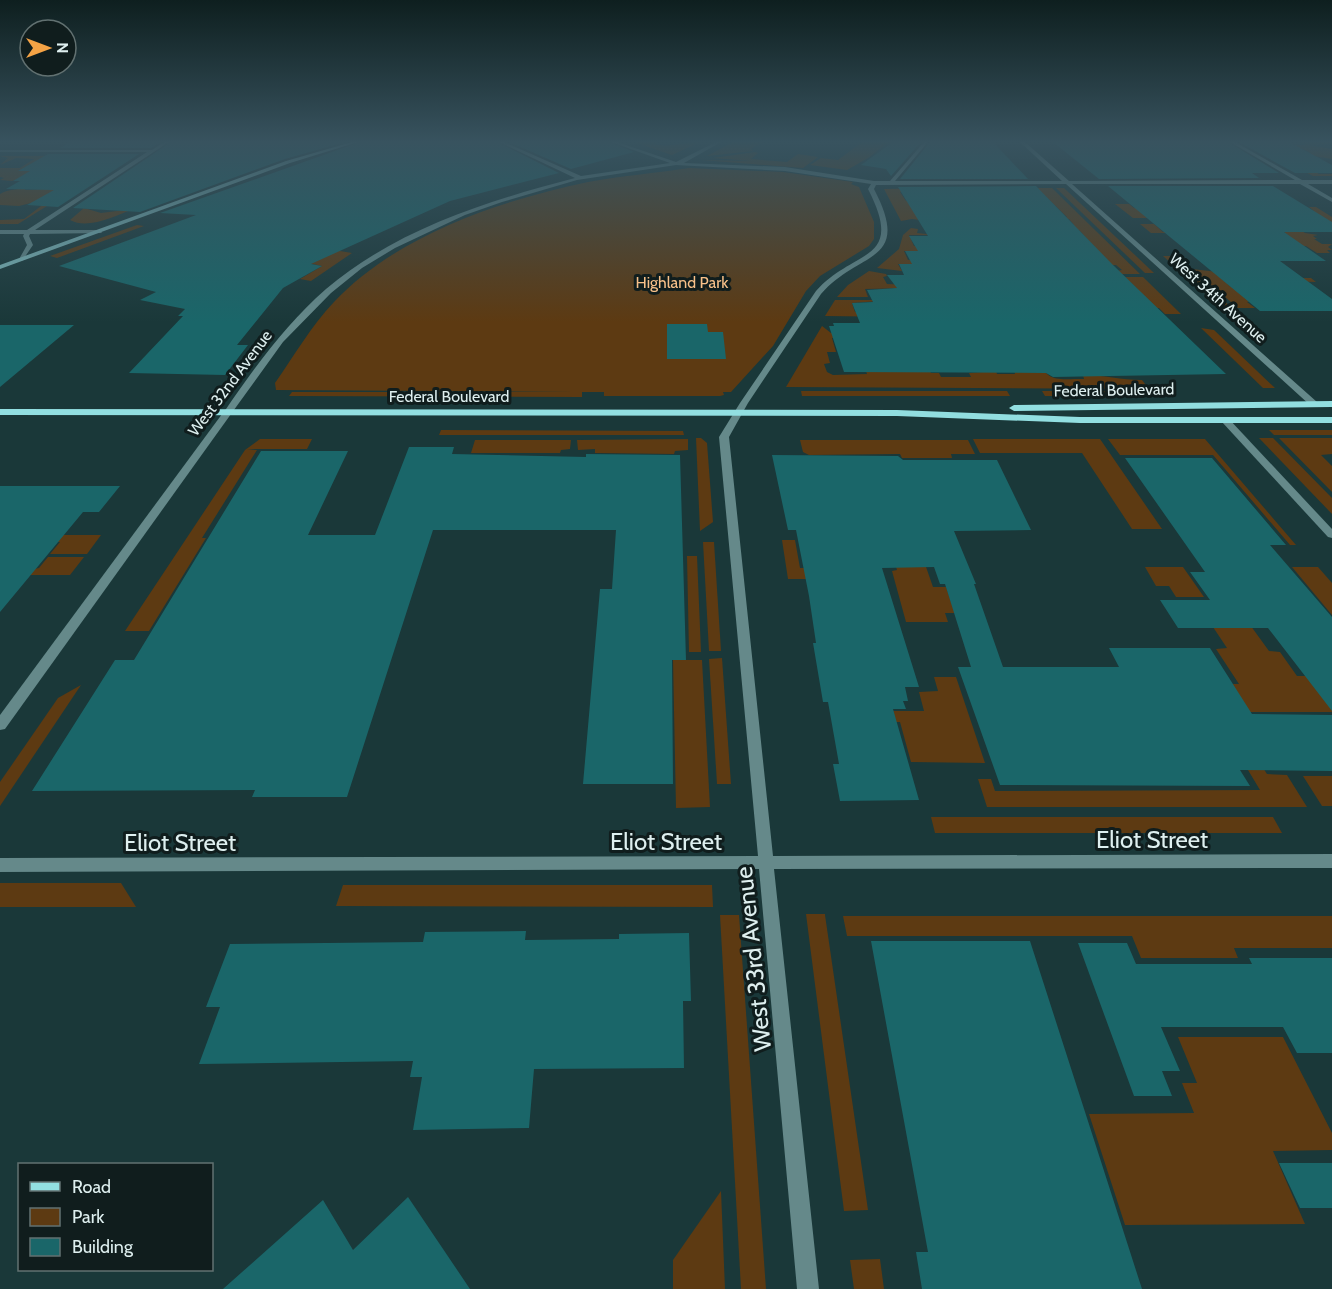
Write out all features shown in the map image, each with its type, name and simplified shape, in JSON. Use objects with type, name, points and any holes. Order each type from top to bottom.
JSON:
[{"type":"main road","points":[[0,267],[181,202]]},
{"type":"main road","name":"Federal Boulevard","points":[[897,413],[1071,406],[1332,404]]},
{"type":"main road","name":"Federal Boulevard","points":[[0,412],[897,413],[1080,420],[1332,420]]},
{"type":"street","points":[[20,260],[30,245],[26,236],[28,232],[74,202]]},
{"type":"street","name":"West 32nd Avenue","points":[[0,725],[228,412],[300,318],[347,275],[387,247],[493,202]]},
{"type":"street","name":"West 33rd Avenue","points":[[808,1289],[724,437],[737,413],[826,283],[883,241],[885,226],[878,202]]},
{"type":"street","name":"West 34th Avenue","points":[[1089,202],[1314,404]]},
{"type":"street","points":[[0,232],[100,232]]},
{"type":"street","points":[[1225,420],[1332,536]]},
{"type":"street","name":"Eliot Street","points":[[0,865],[1332,861]]},
{"type":"green space","points":[[0,202],[34,202],[19,206],[0,205]]},
{"type":"green space","points":[[37,202],[53,202],[18,224],[0,224],[0,220],[24,219],[45,203]]},
{"type":"green space","name":"Highland Park","points":[[511,202],[865,202],[874,222],[874,239],[869,246],[820,276],[806,291],[773,346],[731,392],[723,392],[724,395],[604,396],[604,392],[582,392],[582,397],[289,396],[292,392],[575,392],[276,390],[275,383],[310,331],[334,302],[360,278],[389,257],[420,239],[487,210]]},
{"type":"green space","points":[[891,202],[925,202],[953,224],[912,219],[901,221]]},
{"type":"green space","points":[[1052,202],[1066,202],[1140,274],[1119,274],[1117,271],[1122,270],[1116,265],[1111,265],[1079,230],[1073,230],[1074,225],[1069,219],[1064,219],[1067,217]]},
{"type":"green space","points":[[1071,202],[1079,202],[1154,273],[1145,273]]},
{"type":"green space","points":[[1115,204],[1129,204],[1134,208],[1182,208],[1204,233],[1151,233],[1140,224],[1154,224],[1163,232],[1202,232],[1151,218],[1133,218]]},
{"type":"green space","points":[[1309,207],[1316,207],[1332,217],[1332,225],[1293,225],[1305,233],[1318,235],[1313,236],[1317,239],[1314,239],[1322,244],[1332,244],[1328,247],[1332,250],[1327,250],[1330,253],[1317,253],[1306,246],[1284,246],[1285,232],[1273,224],[1314,211]]},
{"type":"green space","points":[[84,208],[101,213],[133,209],[93,223],[77,223],[70,220]]},
{"type":"green space","points":[[137,225],[144,226],[57,258],[50,256]]},
{"type":"green space","points":[[911,228],[918,229],[917,233],[935,235],[909,235],[914,246],[942,246],[945,251],[904,251],[908,260],[951,260],[954,264],[898,264],[902,271],[877,268],[899,249],[903,235]]},
{"type":"green space","points":[[334,250],[352,253],[311,281],[300,279],[322,266],[308,263]]},
{"type":"green space","points":[[1163,256],[1172,256],[1239,314],[1227,313]]},
{"type":"green space","points":[[1192,269],[1270,278],[1311,278],[1316,282],[1222,279],[1231,287],[1236,287],[1252,301],[1247,302],[1255,308],[1238,308]]},
{"type":"green space","points":[[869,271],[886,274],[887,276],[883,277],[887,284],[909,285],[910,288],[865,289],[868,297],[837,297],[848,285]]},
{"type":"green space","points":[[1122,277],[1143,277],[1181,314],[1165,314],[1159,308],[1151,308],[1135,286]]},
{"type":"green space","points":[[835,300],[895,300],[852,303],[855,312],[903,317],[825,316]]},
{"type":"green space","points":[[822,326],[831,333],[852,333],[853,338],[832,338],[836,352],[827,352],[830,363],[824,364],[827,372],[833,375],[867,374],[857,343],[870,343],[882,372],[912,372],[923,356],[931,373],[939,373],[941,377],[971,377],[969,373],[996,371],[997,374],[1015,374],[1014,371],[1033,356],[1044,371],[1053,378],[1084,379],[1083,375],[1142,380],[1149,389],[786,387]]},
{"type":"green space","points":[[1201,328],[1214,330],[1275,388],[1263,388]]},
{"type":"green space","points":[[801,391],[1007,391],[1010,396],[802,396]]},
{"type":"green space","points":[[1042,391],[1151,391],[1155,396],[1045,396]]},
{"type":"green space","points":[[441,430],[683,431],[684,435],[439,435]]},
{"type":"green space","points":[[1269,430],[1332,430],[1332,435],[1274,435]]},
{"type":"green space","points":[[696,438],[701,438],[707,443],[713,522],[700,531]]},
{"type":"green space","points":[[1259,438],[1273,438],[1332,498],[1332,514]]},
{"type":"green space","points":[[1279,438],[1332,438],[1332,454],[1321,455],[1332,466],[1332,492]]},
{"type":"green space","points":[[260,439],[312,439],[307,449],[247,449],[257,450],[202,538],[206,538],[149,631],[125,631],[245,450]]},
{"type":"green space","points":[[688,439],[688,450],[675,451],[674,454],[595,453],[595,449],[578,450],[577,440]]},
{"type":"green space","points":[[973,439],[1100,439],[1162,529],[1132,529],[1082,453],[980,453]]},
{"type":"green space","points":[[1108,439],[1205,439],[1296,545],[1290,545],[1213,455],[1120,455]]},
{"type":"green space","points":[[475,440],[571,440],[570,449],[561,450],[560,453],[471,453]]},
{"type":"green space","points":[[800,440],[968,440],[975,454],[951,454],[952,458],[902,458],[900,454],[809,455],[803,452]]},
{"type":"green space","points":[[38,535],[101,535],[87,554],[50,554],[60,542],[51,542]]},
{"type":"green space","points":[[782,540],[795,540],[800,568],[807,568],[809,579],[788,579]]},
{"type":"green space","points":[[888,541],[917,541],[933,587],[946,587],[955,613],[945,613],[948,622],[906,622],[892,571],[897,570]]},
{"type":"green space","points":[[703,542],[714,542],[721,651],[709,651]]},
{"type":"green space","points":[[687,556],[697,556],[701,652],[689,652]]},
{"type":"green space","points":[[48,557],[84,557],[70,575],[2,575],[39,568]]},
{"type":"green space","points":[[1145,567],[1183,567],[1204,597],[1176,597],[1169,586],[1156,586]]},
{"type":"green space","points":[[1292,567],[1318,567],[1332,583],[1332,615]]},
{"type":"green space","points":[[1195,600],[1232,600],[1269,651],[1280,652],[1297,676],[1332,676],[1332,712],[1211,712],[1194,684],[1239,684],[1216,649],[1227,648]]},
{"type":"green space","points":[[722,658],[731,784],[717,784],[709,659]]},
{"type":"green space","points":[[673,660],[702,660],[710,807],[676,808]]},
{"type":"green space","points":[[934,677],[956,677],[985,763],[911,762],[900,722],[887,722],[884,711],[924,711],[919,692],[938,691]]},
{"type":"green space","points":[[81,685],[0,806],[0,782],[58,698]]},
{"type":"green space","points":[[1215,715],[1229,715],[1267,774],[1287,775],[1307,807],[987,807],[978,779],[991,779],[995,791],[1260,790]]},
{"type":"green space","points":[[1303,776],[1332,776],[1332,806],[1322,806]]},
{"type":"green space","points":[[931,817],[1273,817],[1282,833],[935,833]]},
{"type":"green space","points":[[0,883],[121,883],[136,907],[0,907]]},
{"type":"green space","points":[[343,885],[712,885],[713,907],[336,906]]},
{"type":"green space","points":[[806,914],[825,914],[868,1210],[844,1211]]},
{"type":"green space","points":[[720,915],[739,915],[766,1289],[741,1289]]},
{"type":"green space","points":[[843,916],[1332,916],[1332,948],[1234,948],[1238,958],[1141,958],[1132,936],[847,936]]},
{"type":"green space","points":[[1178,1037],[1283,1037],[1332,1133],[1332,1150],[1273,1151],[1305,1224],[1125,1225],[1089,1114],[1194,1113],[1182,1083],[1197,1083]]},
{"type":"green space","points":[[721,1191],[725,1289],[673,1289],[673,1260]]},
{"type":"green space","points":[[880,1259],[884,1289],[854,1289],[850,1260]]},
{"type":"building","points":[[32,202],[65,202],[58,207],[27,205]]},
{"type":"building","points":[[82,202],[167,202],[140,212],[73,208]]},
{"type":"building","points":[[191,202],[447,202],[311,264],[322,266],[283,288],[237,345],[248,345],[225,375],[129,373],[183,316],[178,316],[185,309],[140,300],[156,292],[59,266],[196,215],[160,213]]},
{"type":"building","points":[[907,202],[1052,202],[1226,374],[1053,377],[1046,373],[844,372],[829,326],[834,326],[833,323],[860,323],[852,303],[873,302],[867,290],[897,288],[887,275],[904,275],[899,264],[912,264],[905,251],[918,251],[909,236],[928,236]]},
{"type":"building","points":[[1128,202],[1299,202],[1332,222],[1332,232],[1284,232],[1326,261],[1280,261],[1332,299],[1332,311],[1260,311]]},
{"type":"building","points":[[667,324],[707,324],[708,332],[723,332],[726,359],[667,359]]},
{"type":"building","points":[[0,325],[74,325],[0,387]]},
{"type":"building","points":[[409,447],[454,447],[452,454],[586,457],[586,454],[680,455],[686,660],[672,660],[673,784],[583,784],[600,589],[612,589],[616,530],[433,530],[347,797],[252,797],[255,790],[32,791],[115,660],[134,660],[261,451],[348,451],[308,535],[375,535]]},
{"type":"building","points":[[772,455],[898,456],[903,460],[997,460],[1031,530],[954,531],[976,584],[974,584],[1003,667],[1119,667],[1109,648],[1210,648],[1252,714],[1332,715],[1332,771],[1240,770],[1250,786],[1000,785],[958,667],[971,667],[945,584],[940,584],[934,567],[882,568],[919,687],[905,687],[908,701],[903,701],[906,709],[893,709],[919,800],[840,801],[833,764],[839,764],[828,702],[823,702],[813,643],[816,643],[809,596],[796,530],[788,530]]},
{"type":"building","points":[[1125,458],[1212,458],[1286,545],[1270,545],[1332,617],[1332,711],[1268,628],[1178,628],[1160,600],[1210,600],[1190,572],[1205,572]]},
{"type":"building","points":[[0,486],[120,486],[99,512],[83,512],[0,612]]},
{"type":"building","points":[[526,931],[525,940],[619,939],[619,934],[689,933],[691,1001],[683,1001],[684,1068],[534,1069],[529,1128],[413,1130],[422,1077],[410,1077],[413,1061],[199,1064],[220,1007],[206,1007],[230,944],[423,942],[425,932]]},
{"type":"building","points":[[871,941],[1030,941],[1142,1289],[922,1289],[916,1252],[928,1252]]},
{"type":"building","points":[[1078,943],[1127,943],[1136,964],[1252,964],[1249,958],[1332,958],[1332,1053],[1297,1053],[1283,1027],[1161,1027],[1180,1071],[1162,1071],[1172,1096],[1134,1096]]},
{"type":"building","points":[[1279,1163],[1332,1163],[1332,1208],[1300,1208]]},
{"type":"building","points":[[408,1197],[470,1289],[223,1289],[323,1200],[353,1250]]}]
